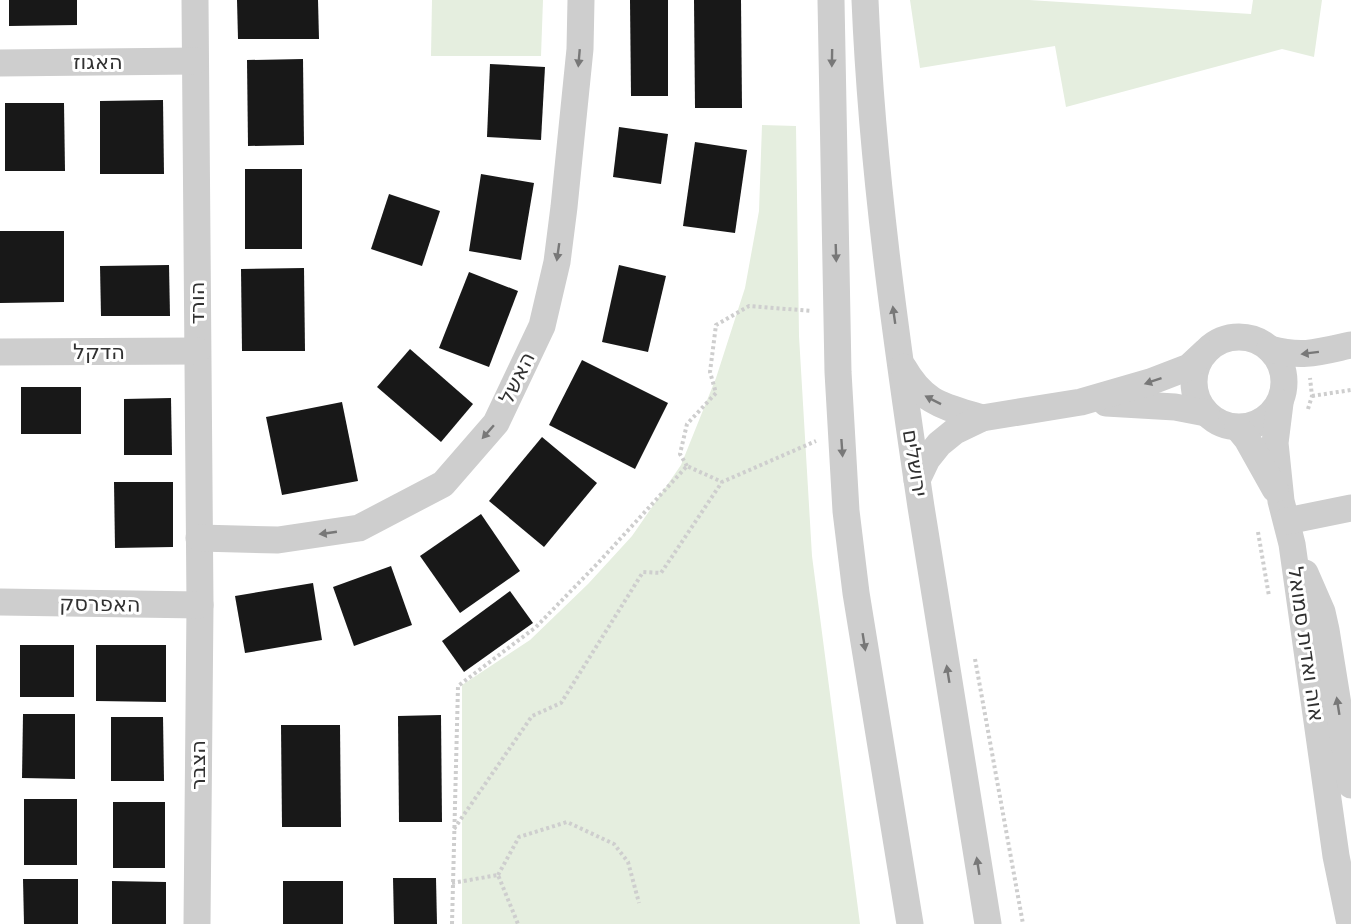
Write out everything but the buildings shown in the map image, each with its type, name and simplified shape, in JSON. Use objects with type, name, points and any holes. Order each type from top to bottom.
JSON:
[{"type":"street","name":"הורד","points":[[195,0],[200,605]]},
{"type":"street","name":"האשל","points":[[199,538],[278,540],[359,528],[443,484],[496,423],[543,326],[557,262],[580,49],[581,0]]},
{"type":"street","points":[[831,0],[837,313],[846,511],[856,593],[910,924]]},
{"type":"street","name":"ירושלים","points":[[865,0],[875,143],[900,362],[988,924]]},
{"type":"street","name":"האגוז","points":[[0,63],[195,61]]},
{"type":"street","points":[[917,480],[927,459],[939,444],[955,431],[982,418],[1081,402],[1150,382],[1189,367],[1215,344],[1228,338],[1244,337],[1257,340],[1270,349],[1279,360],[1284,374],[1285,389],[1280,403],[1271,415],[1259,423],[1238,428],[1226,426],[1206,413],[1175,406],[1081,402]]},
{"type":"street","points":[[1270,349],[1289,354],[1308,354],[1351,345]]},
{"type":"street","name":"הדקל","points":[[0,352],[197,351]]},
{"type":"street","points":[[1204,353],[1197,367],[1194,381],[1195,393],[1206,413]]},
{"type":"street","points":[[900,362],[914,386],[925,396],[949,408],[982,418]]},
{"type":"street","name":"אוה ואדית סמואל","points":[[1280,403],[1275,443],[1287,522],[1351,855]]},
{"type":"street","name":"אוה ואדית סמואל","points":[[1238,428],[1247,439],[1287,522]]},
{"type":"street","points":[[1287,522],[1351,508]]},
{"type":"street","name":"האפרסק","points":[[0,602],[200,605]]},
{"type":"street","name":"הצבר","points":[[197,924],[200,605]]},
{"type":"street","name":"אוה ואדית סמואל","points":[[1339,786],[1336,856],[1350,924]]},
{"type":"path","points":[[722,482],[687,466],[680,454],[687,424],[716,393],[710,372],[716,325],[749,306],[837,313]]},
{"type":"path","points":[[1312,396],[1351,390]]},
{"type":"path","points":[[454,829],[532,716],[561,703],[643,572],[661,573],[722,482],[841,430]]},
{"type":"path","points":[[452,924],[458,686],[536,627],[687,466]]},
{"type":"path","points":[[975,655],[1023,924]]},
{"type":"path","points":[[452,883],[498,874],[519,837],[567,822],[614,844],[628,862],[639,903]]},
{"type":"path","points":[[498,874],[518,924]]},
{"type":"green space","points":[[432,0],[543,0],[541,56],[431,56]]},
{"type":"green space","points":[[910,0],[1029,0],[1251,14],[1253,0],[1322,0],[1314,57],[1282,49],[1066,107],[1055,46],[920,68]]},
{"type":"green space","points":[[762,125],[796,126],[799,336],[812,556],[860,924],[462,924],[462,685],[530,640],[588,584],[632,536],[681,465],[716,378],[745,288],[759,211]]}]
